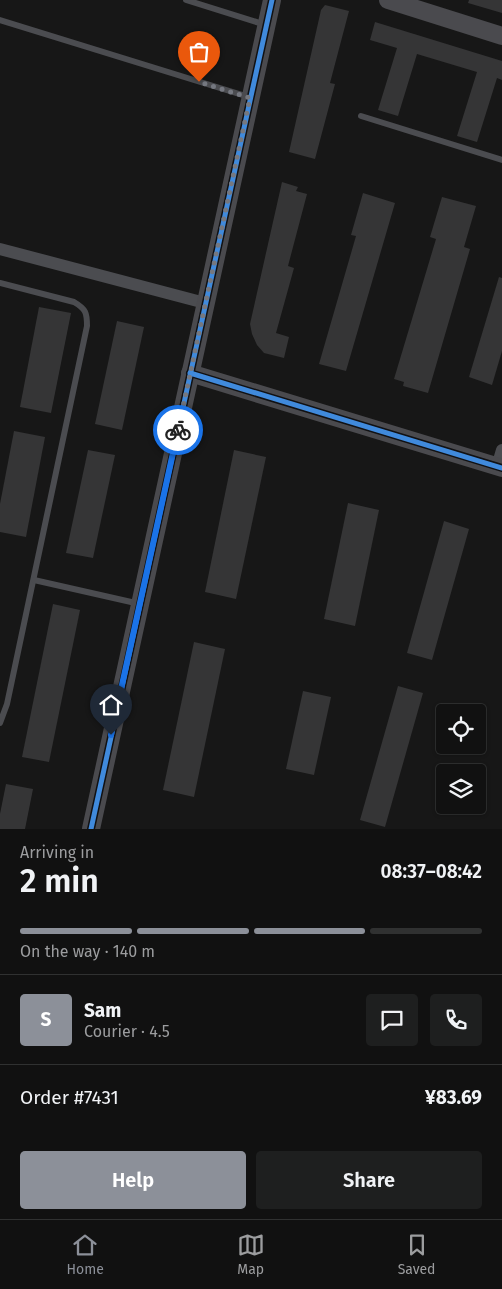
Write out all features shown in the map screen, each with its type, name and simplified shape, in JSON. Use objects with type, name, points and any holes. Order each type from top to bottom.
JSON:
[{"type":"street","points":[[91,829],[272,0]]},
{"type":"street","points":[[388,0],[502,36]]},
{"type":"street","points":[[0,249],[205,304]]},
{"type":"street","points":[[190,373],[500,462]]},
{"type":"lane","points":[[186,0],[266,25]]},
{"type":"lane","points":[[0,20],[250,98]]},
{"type":"lane","points":[[361,116],[502,160]]},
{"type":"lane","points":[[0,283],[74,302],[84,308],[87,315],[87,326],[34,580],[7,704],[0,723]]},
{"type":"lane","points":[[34,580],[140,604]]},
{"type":"building","points":[[469,0],[502,0],[502,13],[468,3]]},
{"type":"building","points":[[325,5],[349,11],[330,83],[335,84],[315,159],[289,152],[321,10]]},
{"type":"building","points":[[375,22],[502,61],[502,80],[497,78],[477,142],[457,136],[477,72],[417,54],[398,116],[378,110],[397,48],[370,40]]},
{"type":"building","points":[[282,182],[298,187],[296,191],[307,194],[288,266],[294,268],[276,333],[289,337],[284,358],[264,353],[257,345],[250,324]]},
{"type":"building","points":[[363,193],[395,203],[346,371],[319,364],[356,236],[351,235]]},
{"type":"building","points":[[442,197],[476,206],[464,247],[470,249],[428,393],[403,386],[404,382],[394,379],[436,239],[430,237]]},
{"type":"building","points":[[499,277],[502,278],[502,351],[492,385],[469,377]]},
{"type":"building","points":[[39,307],[71,313],[51,413],[20,407]]},
{"type":"building","points":[[117,321],[144,327],[122,430],[95,424]]},
{"type":"building","points":[[14,431],[45,437],[26,537],[0,532],[0,504]]},
{"type":"building","points":[[88,450],[115,455],[93,558],[66,553]]},
{"type":"building","points":[[234,450],[266,457],[236,599],[205,592]]},
{"type":"building","points":[[348,503],[379,510],[355,626],[324,619]]},
{"type":"building","points":[[444,521],[469,529],[432,660],[407,653]]},
{"type":"building","points":[[53,604],[80,610],[49,762],[22,757]]},
{"type":"building","points":[[194,642],[225,649],[194,797],[163,790]]},
{"type":"building","points":[[398,686],[423,693],[385,827],[360,820]]},
{"type":"building","points":[[303,691],[331,697],[314,775],[286,769]]},
{"type":"building","points":[[6,784],[33,789],[25,829],[0,829],[0,814]]},
{"type":"cycle path","points":[[91,829],[272,0]]},
{"type":"cycle path","points":[[190,373],[502,468]]},
{"type":"way so far","points":[[178,430],[250,98],[199,82]]},
{"type":"route","points":[[111,735],[178,430]]}]
